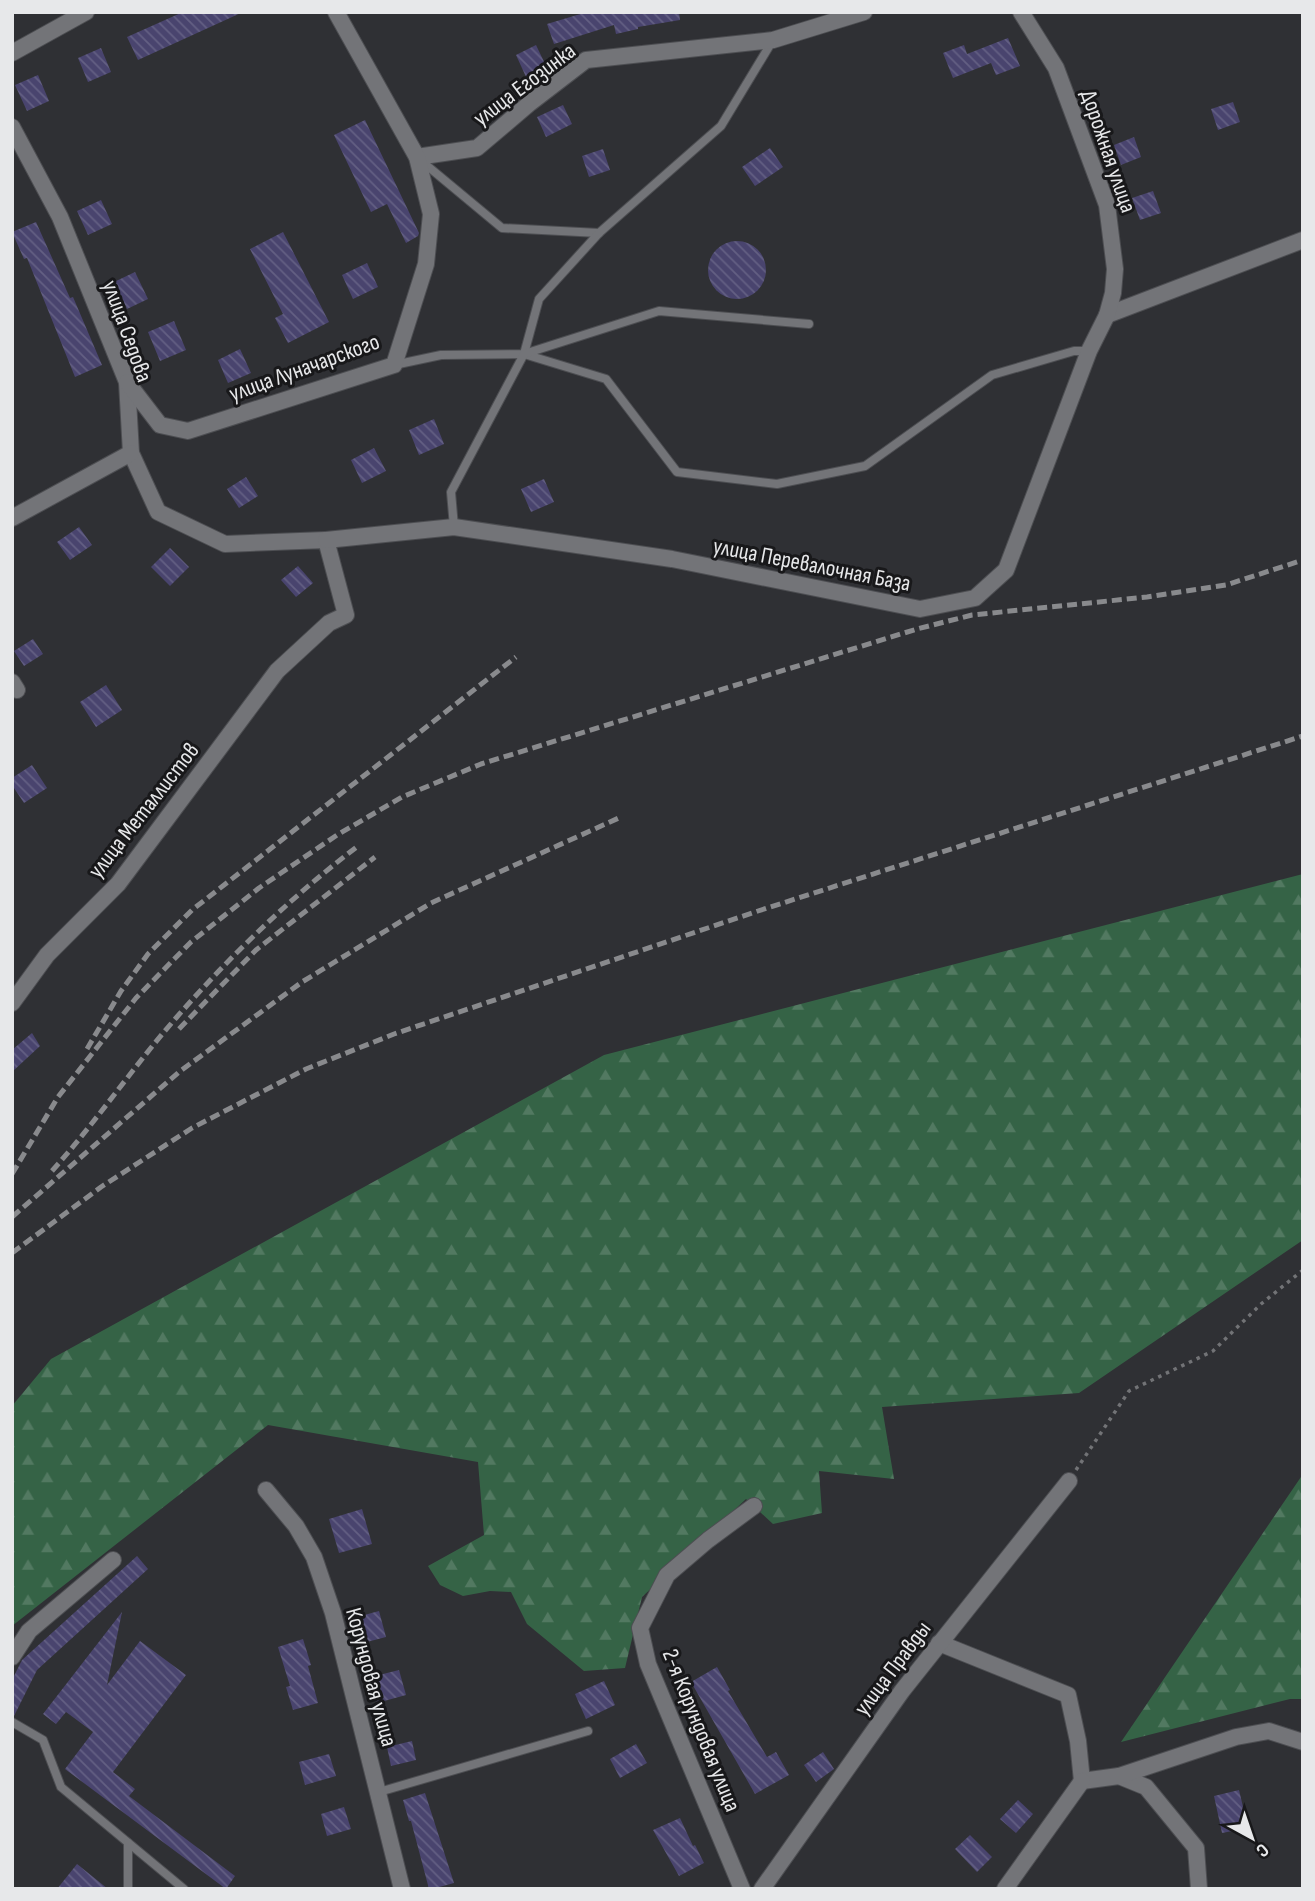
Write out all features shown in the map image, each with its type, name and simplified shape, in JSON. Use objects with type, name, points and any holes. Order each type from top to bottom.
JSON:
[{"type":"street","points":[[12,53],[86,12]]},
{"type":"street","name":"улица Луначарского","points":[[127,382],[160,425],[188,431],[394,365],[426,264],[431,214],[417,157],[336,12]]},
{"type":"street","name":"улица Егозинка","points":[[417,157],[477,148],[586,60],[772,40],[864,12]]},
{"type":"street","name":"Дорожная улица","points":[[1021,12],[1056,68],[1107,205],[1115,270],[1107,315]]},
{"type":"street","name":"улица Седова","points":[[12,127],[60,217],[127,382],[131,453],[158,512],[225,544],[326,540]]},
{"type":"street","points":[[1107,315],[1303,240]]},
{"type":"street","name":"улица Перевалочная База","points":[[326,540],[454,527],[672,559],[920,609],[975,598],[1006,570],[1089,351],[1107,315]]},
{"type":"street","points":[[12,518],[131,453]]},
{"type":"street","name":"улица Металлистов","points":[[12,1003],[47,955],[118,884],[277,671],[329,623],[345,615],[326,540]]},
{"type":"street","name":"улица Правды","points":[[762,1889],[939,1643],[1069,1481]]},
{"type":"street","name":"Корундовая улица","points":[[266,1490],[296,1526],[314,1557],[333,1613],[402,1889]]},
{"type":"street","name":"2-я Корундовая улица","points":[[742,1889],[649,1664],[640,1628],[667,1575],[708,1540],[754,1507]]},
{"type":"street","points":[[12,1657],[29,1631],[113,1560]]},
{"type":"street","points":[[939,1643],[1068,1696],[1078,1741],[1082,1781],[1005,1889]]},
{"type":"street","points":[[1082,1781],[1119,1776],[1236,1737],[1269,1731],[1303,1742]]},
{"type":"street","points":[[1119,1776],[1146,1787],[1196,1848],[1199,1889]]},
{"type":"lane","points":[[454,527],[451,492],[524,354],[538,299],[599,233],[721,126],[772,40]]},
{"type":"lane","points":[[417,157],[502,228],[599,233]]},
{"type":"lane","points":[[394,365],[441,355],[524,354],[659,311],[809,324]]},
{"type":"lane","points":[[524,354],[606,379],[677,472],[777,484],[864,466],[992,374],[1074,351],[1089,351]]},
{"type":"lane","points":[[12,1722],[43,1740],[61,1787],[184,1889]]},
{"type":"lane","points":[[379,1792],[588,1731]]},
{"type":"lane","points":[[128,1843],[128,1889]]},
{"type":"path","points":[[1069,1481],[1129,1391],[1213,1351],[1261,1304],[1303,1270]]},
{"type":"green space","points":[[1303,874],[1303,1240],[1079,1393],[882,1407],[894,1479],[819,1471],[822,1513],[773,1524],[746,1499],[642,1597],[625,1668],[584,1671],[527,1624],[511,1592],[490,1591],[463,1596],[440,1585],[428,1566],[484,1535],[478,1462],[268,1425],[12,1626],[12,1406],[51,1359],[604,1055]]},
{"type":"green space","points":[[1303,1474],[1303,1699],[1290,1699],[1121,1742]]},
{"type":"building","points":[[183,12],[243,12],[138,60],[127,37]]},
{"type":"building","points":[[587,12],[679,12],[680,20],[638,27],[616,34],[614,25],[554,44],[547,24]]},
{"type":"building","points":[[1008,38],[1020,66],[996,75],[991,63],[953,78],[943,53],[964,45],[967,54]]},
{"type":"building","points":[[536,45],[548,70],[527,79],[516,55]]},
{"type":"building","points":[[101,48],[111,72],[88,82],[78,58]]},
{"type":"building","points":[[38,75],[49,101],[27,111],[15,85]]},
{"type":"building","points":[[1233,102],[1240,122],[1218,130],[1211,109]]},
{"type":"building","points":[[563,105],[572,124],[546,137],[537,117]]},
{"type":"building","points":[[365,120],[419,233],[406,243],[387,204],[371,212],[334,135]]},
{"type":"building","points":[[1134,137],[1141,157],[1121,165],[1114,145]]},
{"type":"building","points":[[770,148],[783,167],[755,186],[742,167]]},
{"type":"building","points":[[603,149],[610,170],[589,177],[582,156]]},
{"type":"building","points":[[1153,191],[1161,213],[1140,220],[1132,198]]},
{"type":"building","points":[[101,200],[112,224],[88,235],[77,211]]},
{"type":"building","points":[[36,222],[70,298],[73,297],[102,365],[75,377],[27,258],[24,259],[12,232]]},
{"type":"building","points":[[283,232],[329,322],[288,343],[275,318],[283,314],[250,249]]},
{"type":"building","points":[[731,241],[743,241],[758,249],[766,264],[766,276],[758,291],[743,299],[731,299],[716,291],[708,276],[708,264],[716,249]]},
{"type":"building","points":[[367,263],[378,287],[353,299],[342,275]]},
{"type":"building","points":[[135,272],[148,299],[127,309],[114,282]]},
{"type":"building","points":[[174,321],[186,350],[160,361],[148,332]]},
{"type":"building","points":[[240,349],[251,373],[228,383],[218,360]]},
{"type":"building","points":[[434,419],[444,444],[419,455],[409,430]]},
{"type":"building","points":[[374,448],[386,471],[362,483],[351,460]]},
{"type":"building","points":[[246,477],[258,496],[239,508],[227,489]]},
{"type":"building","points":[[544,479],[554,502],[531,512],[521,489]]},
{"type":"building","points":[[79,527],[92,545],[70,560],[57,542]]},
{"type":"building","points":[[170,548],[189,567],[170,586],[151,567]]},
{"type":"building","points":[[298,566],[313,583],[296,597],[281,580]]},
{"type":"building","points":[[33,639],[43,654],[24,666],[14,651]]},
{"type":"building","points":[[106,685],[122,710],[96,727],[80,702]]},
{"type":"building","points":[[32,765],[47,788],[24,803],[12,785],[12,778]]},
{"type":"building","points":[[32,1033],[40,1046],[12,1072],[12,1050]]},
{"type":"building","points":[[362,1509],[372,1544],[339,1553],[329,1519]]},
{"type":"building","points":[[137,1556],[148,1569],[37,1670],[12,1716],[12,1680],[22,1660]]},
{"type":"building","points":[[379,1611],[386,1637],[363,1643],[357,1617]]},
{"type":"building","points":[[122,1612],[107,1685],[140,1641],[186,1675],[113,1772],[135,1789],[129,1796],[235,1876],[226,1889],[65,1769],[93,1732],[66,1712],[56,1724],[43,1714]]},
{"type":"building","points":[[303,1639],[318,1703],[293,1710],[286,1687],[290,1686],[278,1647]]},
{"type":"building","points":[[717,1667],[767,1757],[776,1752],[789,1775],[755,1794],[691,1682]]},
{"type":"building","points":[[399,1670],[406,1695],[377,1703],[371,1677]]},
{"type":"building","points":[[604,1681],[615,1705],[586,1719],[575,1694]]},
{"type":"building","points":[[412,1741],[416,1760],[391,1766],[387,1747]]},
{"type":"building","points":[[636,1744],[647,1763],[620,1778],[610,1759]]},
{"type":"building","points":[[823,1752],[834,1769],[816,1782],[804,1765]]},
{"type":"building","points":[[329,1754],[336,1776],[305,1785],[299,1762]]},
{"type":"building","points":[[1239,1790],[1248,1828],[1222,1833],[1214,1796]]},
{"type":"building","points":[[425,1793],[454,1883],[432,1889],[429,1889],[403,1800]]},
{"type":"building","points":[[1018,1800],[1033,1814],[1016,1833],[1000,1819]]},
{"type":"building","points":[[344,1807],[351,1829],[327,1836],[321,1814]]},
{"type":"building","points":[[680,1818],[704,1863],[679,1876],[653,1830]]},
{"type":"building","points":[[970,1835],[992,1857],[977,1872],[955,1849]]},
{"type":"building","points":[[77,1864],[108,1889],[57,1889]]},
{"type":"railway","points":[[12,1174],[58,1097],[136,998],[191,942],[259,888],[337,835],[402,797],[481,764],[917,629],[972,615],[1147,597],[1226,585],[1303,560]]},
{"type":"railway","points":[[87,1049],[121,991],[148,954],[192,910],[516,657]]},
{"type":"railway","points":[[12,1253],[101,1187],[192,1128],[306,1069],[394,1034],[758,911],[1303,736]]},
{"type":"railway","points":[[12,1217],[179,1072],[302,982],[431,903],[621,817]]},
{"type":"railway","points":[[52,1171],[160,1037],[218,972],[285,906],[358,846]]},
{"type":"railway","points":[[179,1029],[256,950],[375,857]]}]
